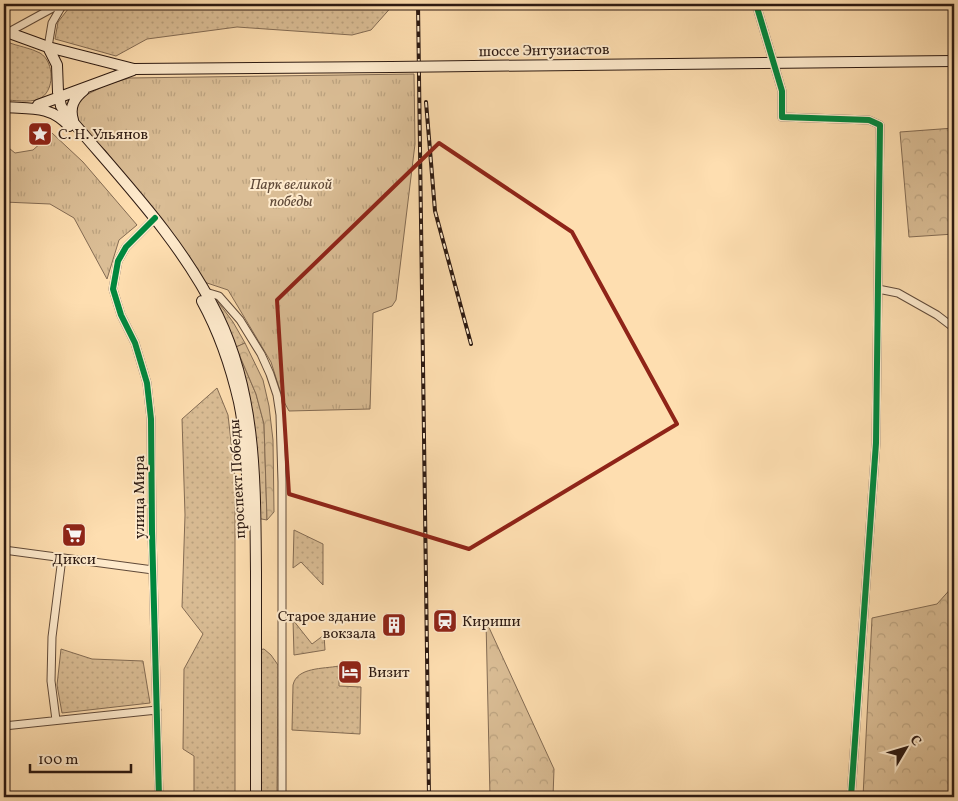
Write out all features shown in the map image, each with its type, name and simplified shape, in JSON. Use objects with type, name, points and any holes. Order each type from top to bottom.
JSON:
[{"type":"main road","points":[[5,33],[48,47],[134,69]]},
{"type":"main road","points":[[48,47],[57,66],[56,84],[61,106],[72,125]]},
{"type":"main road","name":"шоссе Энтузиастов","points":[[134,69],[954,61]]},
{"type":"main road","points":[[22,108],[38,105],[134,69]]},
{"type":"main road","points":[[38,105],[49,95],[56,84]]},
{"type":"main road","points":[[72,125],[71,109],[73,101],[89,86]]},
{"type":"main road","points":[[4,107],[45,109],[72,125]]},
{"type":"main road","name":"проспект Победы","points":[[72,125],[177,248],[206,294],[221,323],[235,359],[244,390],[252,439],[255,475],[256,797]]},
{"type":"main road","name":"проспект Победы","points":[[153,220],[203,302],[220,338],[239,403],[244,445],[248,520],[249,797]]},
{"type":"street","points":[[5,33],[62,4]]},
{"type":"street","points":[[48,47],[52,23],[62,4]]},
{"type":"street","points":[[756,4],[782,91],[782,117],[869,120],[880,125],[876,443],[851,797]]},
{"type":"street","name":"улица Мира","points":[[153,220],[126,247],[118,261],[113,289],[121,315],[135,343],[148,383],[151,419],[159,797]]},
{"type":"street","points":[[878,289],[898,293],[938,314],[954,328]]},
{"type":"street","points":[[206,294],[220,296],[240,320],[261,354],[277,395],[280,414],[282,491],[282,797]]},
{"type":"street","points":[[4,550],[153,570]]},
{"type":"street","points":[[56,720],[51,681],[52,637],[62,558]]},
{"type":"street","points":[[4,726],[158,710]]},
{"type":"highlighted area","points":[[439,143],[572,232],[677,424],[469,549],[289,494],[277,300]]},
{"type":"green space","points":[[72,4],[394,4],[371,30],[352,35],[237,27],[147,39],[116,56],[55,39],[58,22]]},
{"type":"green space","points":[[7,42],[40,53],[45,57],[50,70],[50,84],[48,90],[39,99],[26,101],[4,100],[4,43]]},
{"type":"green space","name":"Парк великой победы","points":[[414,74],[415,144],[396,300],[392,306],[373,313],[370,409],[289,411],[283,400],[271,362],[228,290],[207,283],[200,278],[105,150],[96,146],[77,122],[76,109],[78,102],[84,96],[106,85],[129,78]]},
{"type":"green space","points":[[954,128],[954,234],[909,237],[900,132]]},
{"type":"green space","points":[[52,133],[83,162],[137,225],[119,240],[107,279],[74,218],[50,204],[4,202],[4,144],[15,153],[33,150]]},
{"type":"green space","points":[[215,302],[218,302],[233,322],[245,343],[236,347],[256,394],[264,424],[267,520],[256,518]]},
{"type":"green space","points":[[245,343],[263,380],[269,406],[273,440],[274,512],[267,520],[264,424],[256,394],[236,347]]},
{"type":"green space","points":[[217,388],[228,415],[235,477],[235,797],[194,797],[194,756],[183,749],[184,669],[203,634],[182,607],[185,515],[182,419]]},
{"type":"green space","points":[[294,530],[323,544],[323,585],[301,562],[293,568]]},
{"type":"green space","points":[[954,585],[954,797],[863,797],[872,618],[937,604]]},
{"type":"green space","points":[[293,620],[312,644],[324,635],[325,650],[294,655]]},
{"type":"green space","points":[[486,621],[554,769],[553,797],[490,797]]},
{"type":"green space","points":[[61,649],[92,659],[143,661],[150,703],[62,713],[57,685]]},
{"type":"green space","points":[[264,649],[278,665],[277,797],[259,797],[258,650]]},
{"type":"green space","points":[[339,666],[339,686],[361,687],[360,734],[292,730],[293,685],[295,679],[305,672]]},
{"type":"railway","points":[[418,4],[429,797]]},
{"type":"railway","points":[[426,102],[435,211],[471,344]]},
{"type":"cycle path","points":[[756,4],[782,91],[782,117],[869,120],[880,125],[876,443],[851,797]]},
{"type":"cycle path","points":[[155,218],[126,247],[118,261],[113,289],[121,315],[135,343],[147,383],[151,419],[159,797]]},
{"type":"place","name":"С. Н. Ульянов","points":[[40,134]]},
{"type":"place","name":"Дикси","points":[[74,535]]},
{"type":"place","name":"Кириши","points":[[445,621]]},
{"type":"place","name":"Старое здание вокзала","points":[[394,625]]},
{"type":"place","name":"Визит","points":[[350,672]]}]
